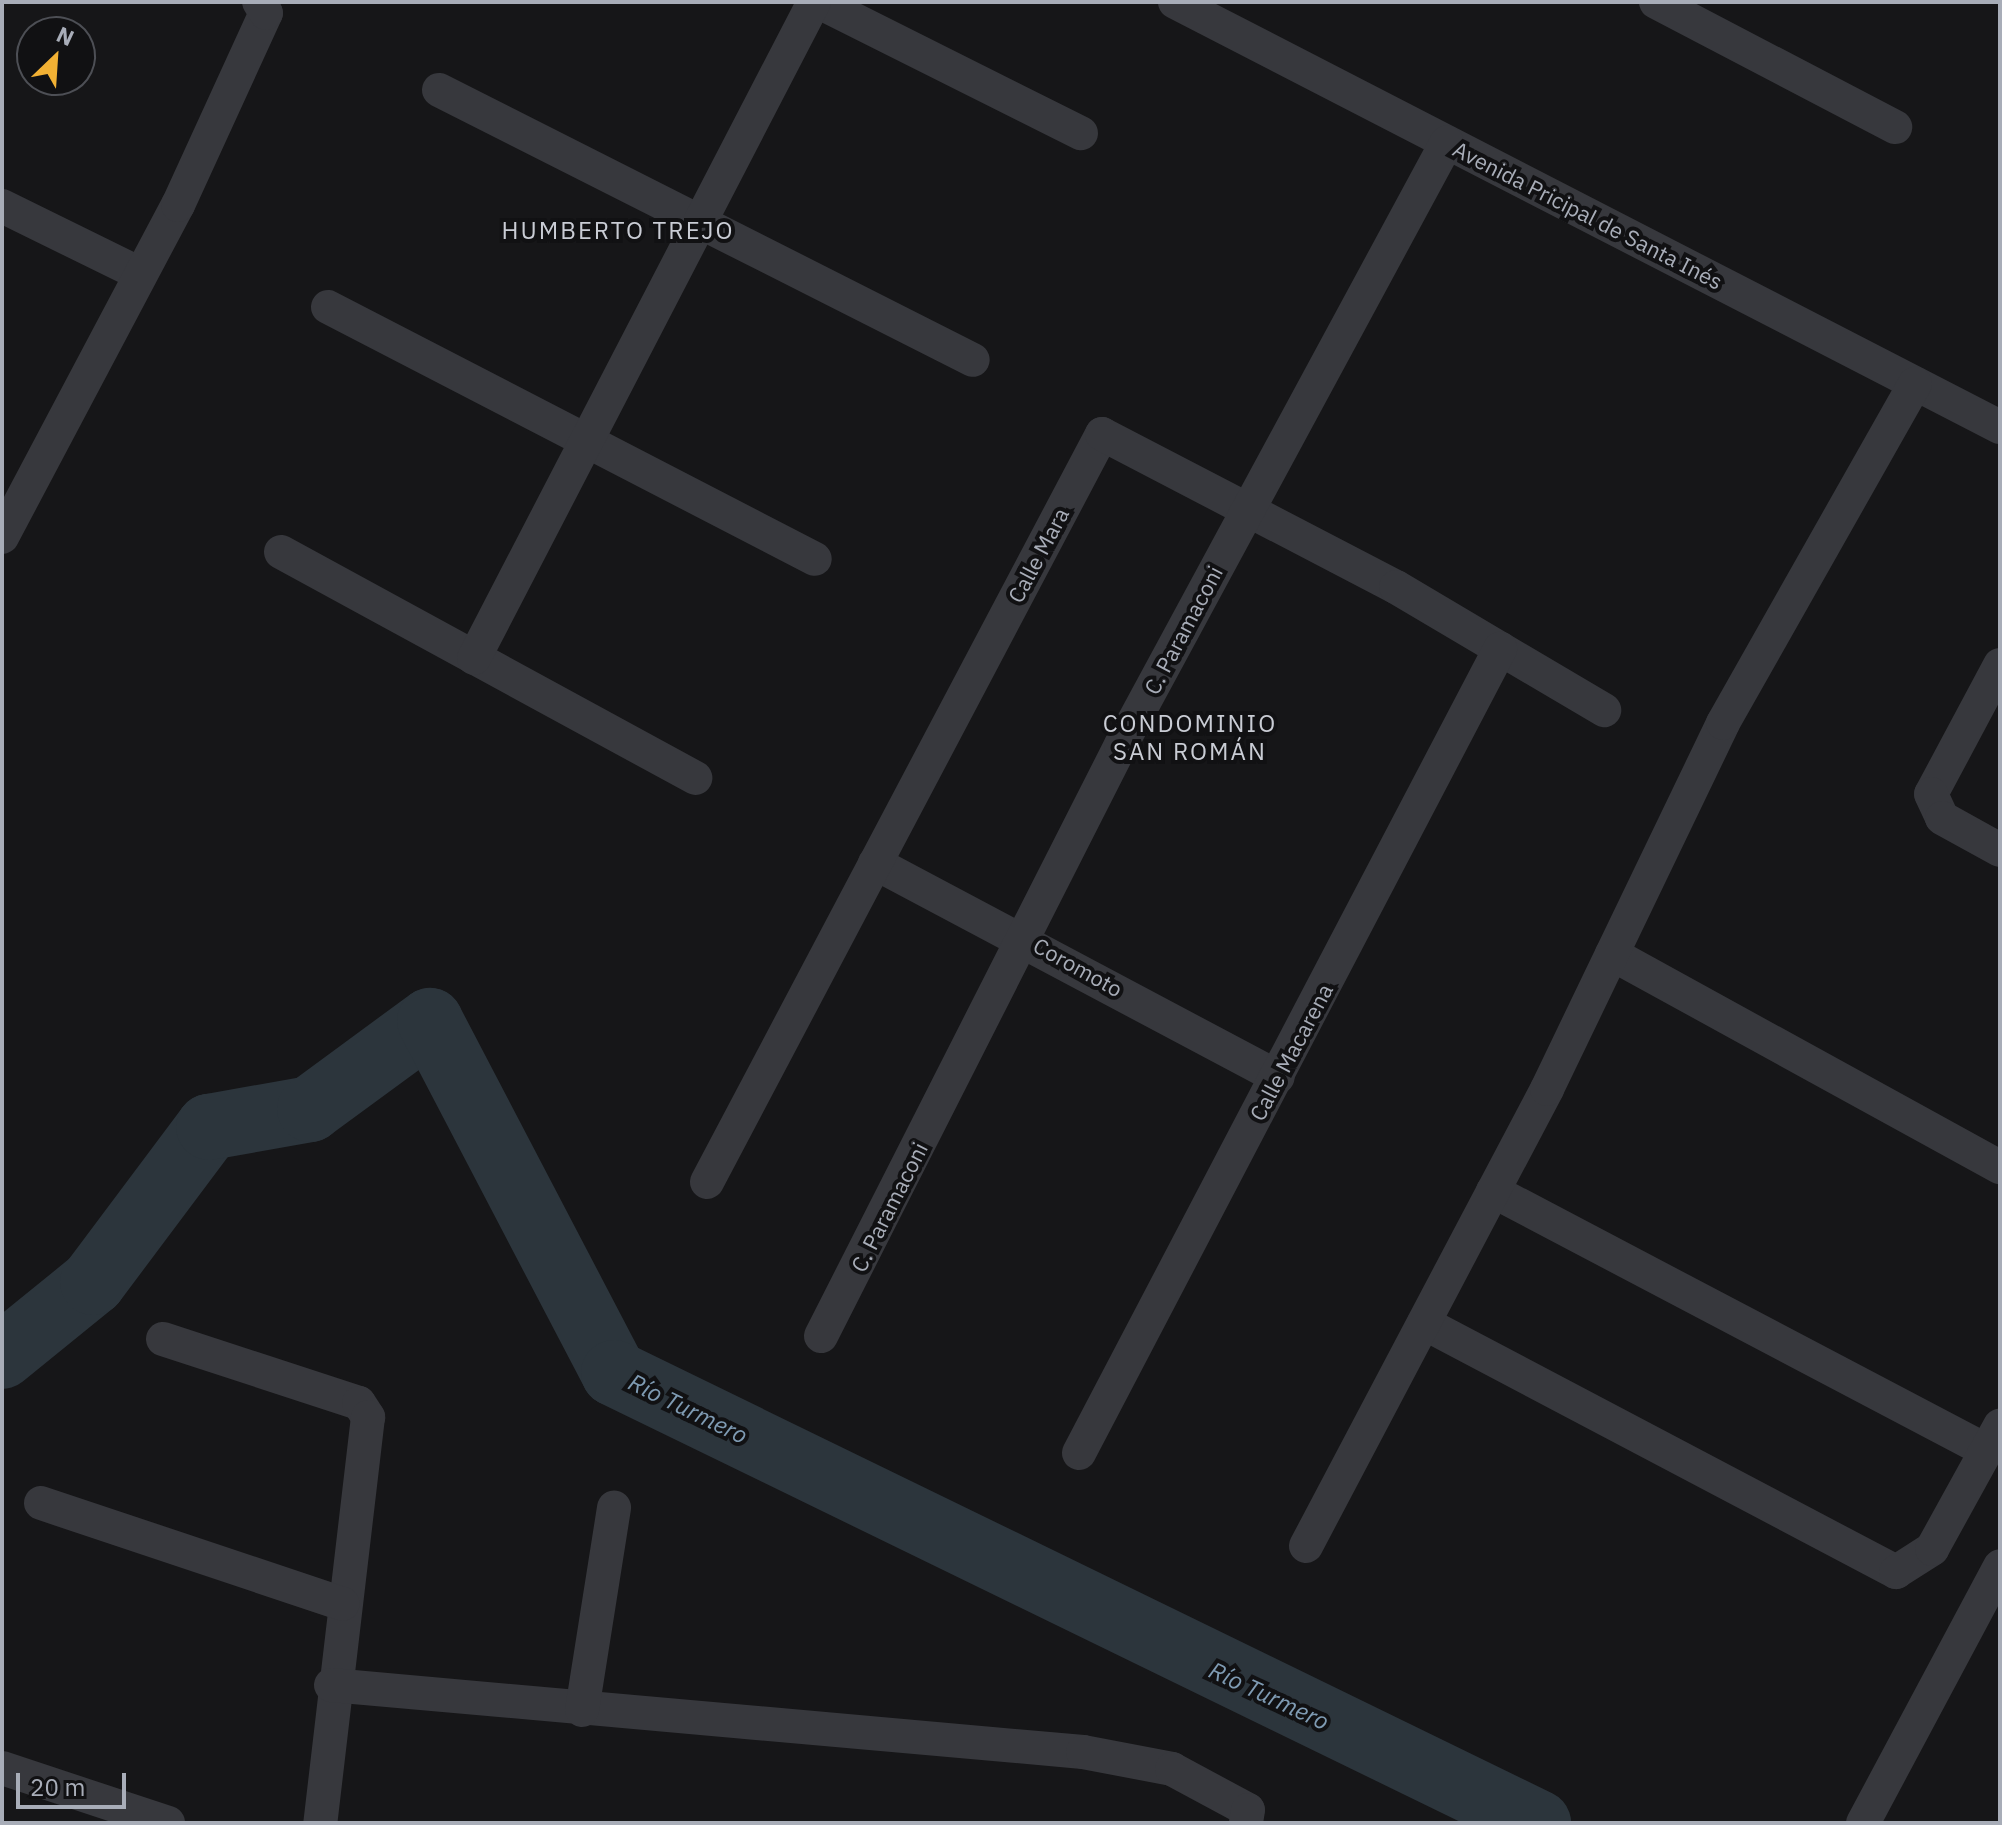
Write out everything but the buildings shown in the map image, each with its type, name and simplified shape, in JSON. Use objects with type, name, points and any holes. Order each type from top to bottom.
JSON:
[{"type":"street","points":[[474,658],[816,2],[1081,133]]},
{"type":"street","name":"Avenida Pricipal de Santa Inés","points":[[1175,2],[1232,15],[1447,142],[2000,427]]},
{"type":"street","points":[[1656,2],[1895,127]]},
{"type":"street","points":[[2,537],[138,273],[178,205],[258,6]]},
{"type":"street","points":[[439,90],[973,360]]},
{"type":"street","name":"C. Paramaconi","points":[[821,1336],[1249,507],[1447,142]]},
{"type":"street","points":[[2,206],[138,273]]},
{"type":"street","points":[[328,307],[815,559]]},
{"type":"street","points":[[1306,1546],[1493,1191],[1723,723],[1915,384]]},
{"type":"street","name":"Calle Mara","points":[[707,1182],[1102,434],[1249,507],[1604,710]]},
{"type":"street","points":[[281,552],[695,778]]},
{"type":"street","name":"Calle Macarena","points":[[1079,1453],[1500,649]]},
{"type":"street","points":[[2000,665],[1931,794],[1942,818],[2000,850]]},
{"type":"street","name":"Coromoto","points":[[875,863],[1025,938],[1278,1077]]},
{"type":"street","points":[[1612,954],[2000,1167]]},
{"type":"street","points":[[1424,1323],[1896,1572],[1925,1559],[1993,1438],[1493,1191]]},
{"type":"street","points":[[163,1339],[365,1408],[331,1685],[320,1823]]},
{"type":"street","points":[[41,1503],[343,1604]]},
{"type":"street","points":[[582,1710],[614,1508]]},
{"type":"street","points":[[1863,1823],[1988,1615],[2000,1566]]},
{"type":"street","points":[[331,1685],[582,1710],[1083,1752],[1172,1769],[1255,1819]]},
{"type":"street","points":[[2,1768],[168,1823]]},
{"type":"waterway","name":"Río Turmero","points":[[2,1356],[93,1282],[209,1127],[310,1109],[430,1021],[614,1373],[1538,1823]]},
{"type":"district","name":"HUMBERTO TREJO","points":[[618,231]]},
{"type":"district","name":"CONDOMINIO SAN ROMÁN","points":[[1190,738]]}]
